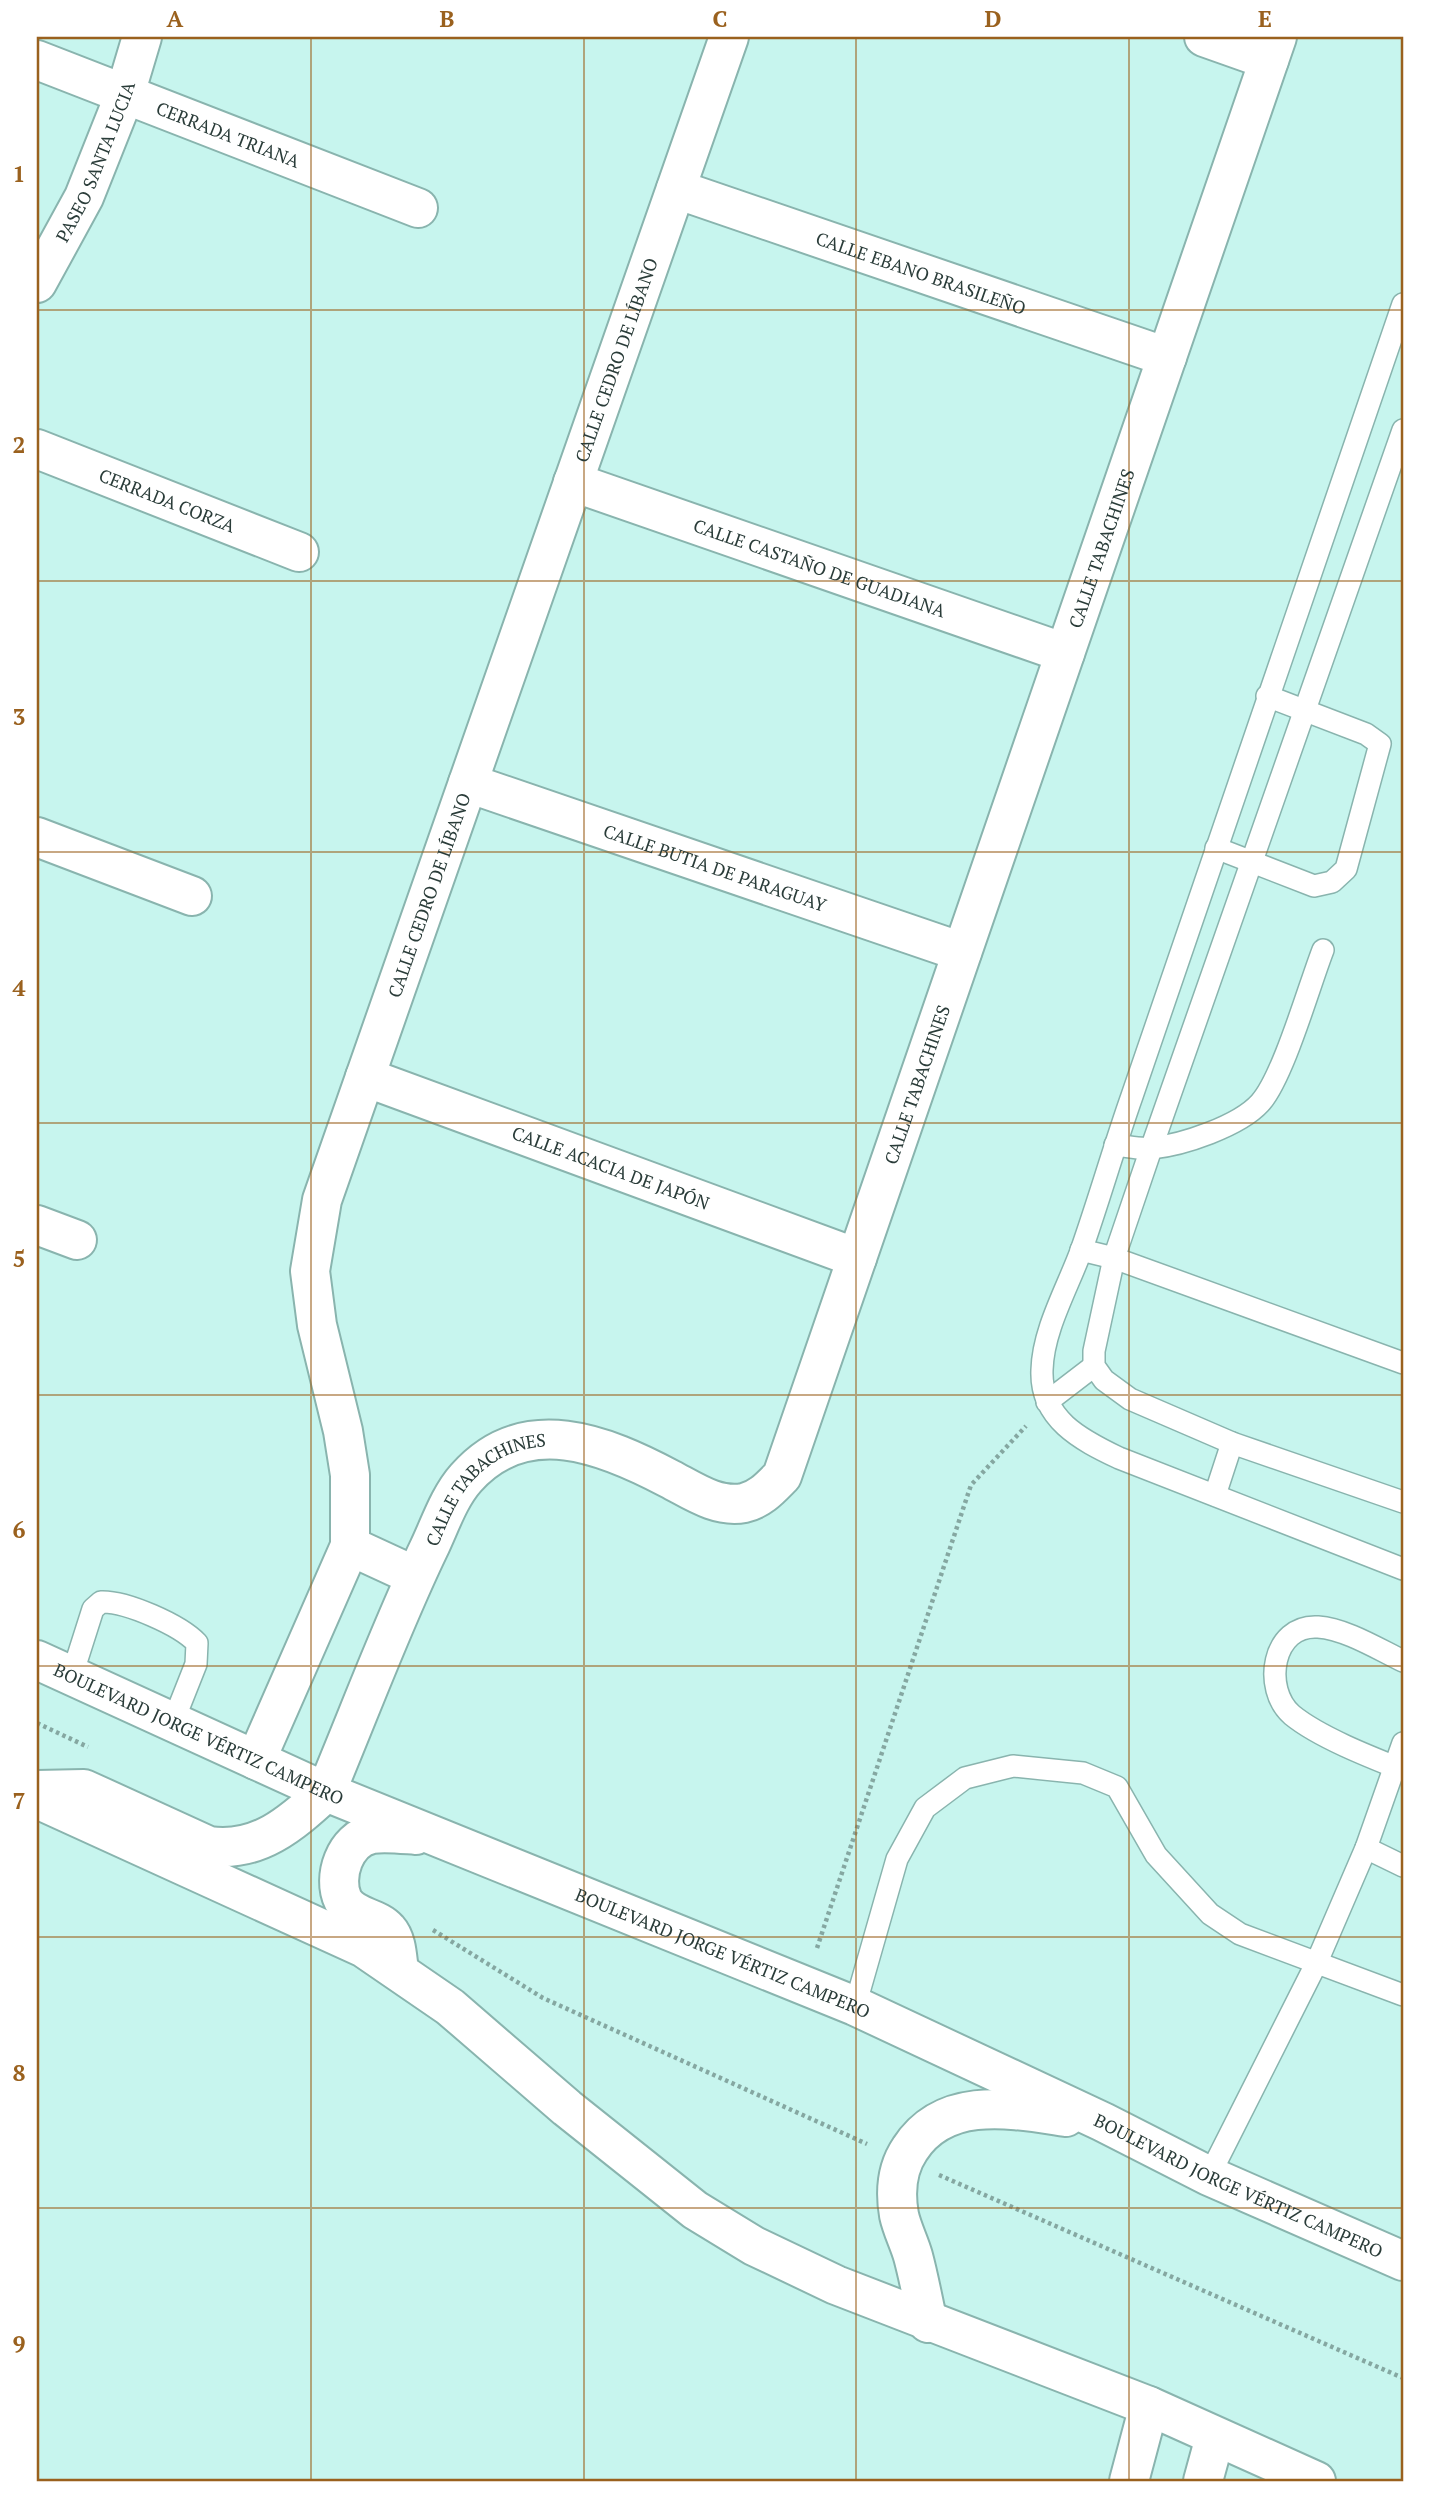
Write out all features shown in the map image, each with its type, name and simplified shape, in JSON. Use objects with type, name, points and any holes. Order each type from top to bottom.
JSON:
[{"type":"street","name":"PASEO SANTA LUCIA","points":[[37,283],[84,197],[125,94],[142,37]]},
{"type":"street","name":"CALLE CEDRO DE LÍBANO","points":[[256,1760],[350,1546],[350,1475],[317,1325],[310,1271],[322,1200],[729,37]]},
{"type":"street","points":[[1204,37],[1273,48]]},
{"type":"street","name":"CALLE TABACHINES","points":[[326,1792],[415,1576],[465,1478],[486,1460],[514,1445],[548,1439],[619,1452],[715,1502],[743,1503],[762,1496],[782,1476],[1273,48]]},
{"type":"street","name":"CERRADA TRIANA","points":[[37,60],[418,208]]},
{"type":"street","name":"CALLE EBANO BRASILEÑO","points":[[676,189],[1167,358]]},
{"type":"street","name":"CERRADA CORZA","points":[[37,449],[299,552]]},
{"type":"street","name":"CALLE CASTAÑO DE GUADIANA","points":[[573,482],[1065,653]]},
{"type":"street","name":"CALLE BUTIA DE PARAGUAY","points":[[468,783],[962,952]]},
{"type":"street","points":[[37,837],[192,896]]},
{"type":"street","name":"CALLE ACACIA DE JAPÓN","points":[[365,1077],[857,1258]]},
{"type":"street","points":[[37,1225],[76,1240]]},
{"type":"street","points":[[350,1546],[415,1576]]},
{"type":"street","name":"BOULEVARD JORGE VÉRTIZ CAMPERO","points":[[37,1660],[326,1792],[805,1985],[1103,2122],[1209,2176],[1403,2261]]},
{"type":"street","points":[[37,1790],[84,1790],[209,1846],[225,1849],[253,1844],[273,1835],[326,1792]]},
{"type":"street","points":[[37,1799],[364,1948],[450,2007],[597,2133],[695,2210],[765,2251],[836,2286],[1149,2406],[1316,2481]]},
{"type":"street","points":[[399,1971],[394,1940],[389,1931],[380,1923],[355,1912],[343,1900],[339,1872],[350,1847],[361,1838],[373,1834],[432,1835]]},
{"type":"street","points":[[928,2323],[900,2216],[898,2178],[903,2160],[920,2134],[942,2118],[974,2109],[1019,2110],[1103,2122]]},
{"type":"street","points":[[1129,2481],[1149,2406]]},
{"type":"street","points":[[1203,2481],[1215,2437]]},
{"type":"lane","points":[[1403,304],[1266,696],[1082,1250],[1045,1345],[1041,1373],[1047,1402],[1063,1427],[1082,1441],[1403,1569]]},
{"type":"lane","points":[[1403,430],[1150,1149],[1115,1258],[1097,1332],[1094,1366],[1104,1380],[1130,1399],[1232,1443],[1403,1502]]},
{"type":"lane","points":[[1216,848],[1314,886],[1332,882],[1346,869],[1380,744],[1366,734],[1266,696]]},
{"type":"lane","points":[[1115,1145],[1150,1149],[1212,1132],[1260,1103],[1275,1079],[1323,950]]},
{"type":"lane","points":[[1082,1250],[1115,1258],[1403,1363]]},
{"type":"lane","points":[[1047,1402],[1094,1366]]},
{"type":"lane","points":[[1214,1495],[1232,1443]]},
{"type":"lane","points":[[72,1675],[93,1609],[101,1602],[116,1601],[188,1633],[197,1643],[196,1664],[173,1722]]},
{"type":"lane","points":[[1399,1769],[1311,1728],[1290,1714],[1278,1691],[1275,1662],[1284,1641],[1296,1631],[1319,1627],[1403,1661]]},
{"type":"lane","points":[[1209,2176],[1316,1964],[1399,1769],[1403,1743]]},
{"type":"lane","points":[[855,2007],[897,1859],[925,1808],[965,1778],[1013,1766],[1083,1773],[1117,1787],[1156,1855],[1210,1914],[1240,1934],[1403,1995]]},
{"type":"lane","points":[[1366,1848],[1403,1866]]},
{"type":"path","points":[[805,1985],[971,1485],[1047,1402]]},
{"type":"path","points":[[37,1723],[99,1752]]},
{"type":"path","points":[[430,1928],[543,1998],[903,2160],[1403,2378]]}]
